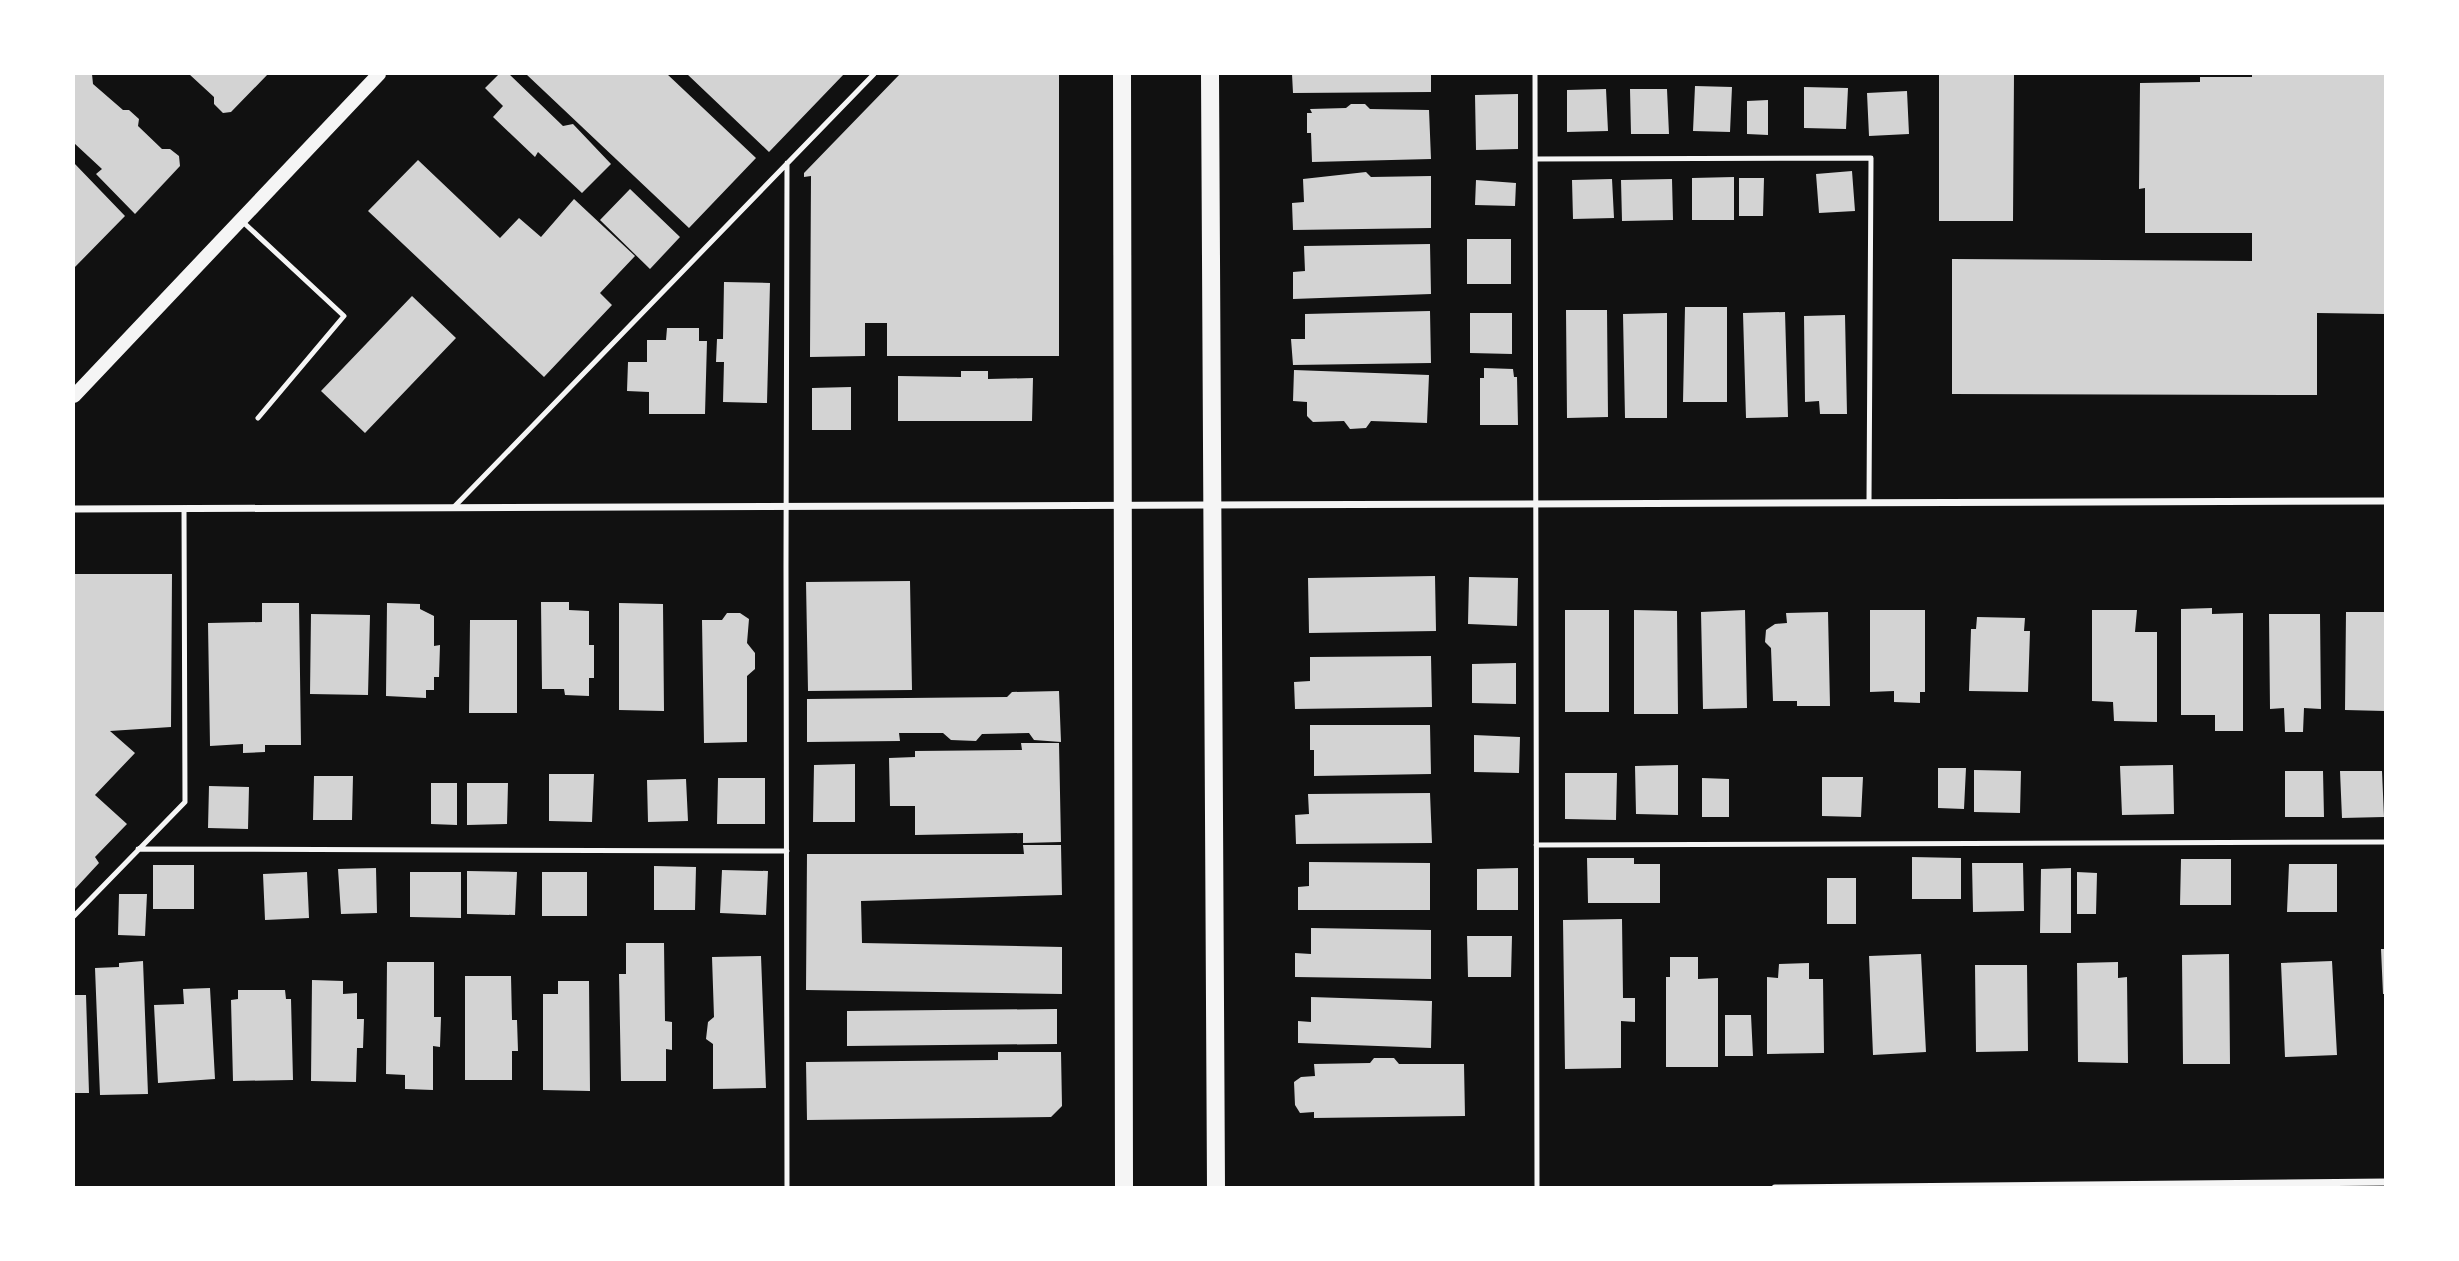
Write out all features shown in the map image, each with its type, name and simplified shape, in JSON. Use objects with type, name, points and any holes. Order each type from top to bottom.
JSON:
[{"type":"main road","points":[[74,396],[379,74]]},
{"type":"main road","points":[[1122,74],[1124,1188]]},
{"type":"main road","points":[[1210,74],[1216,1188]]},
{"type":"street","points":[[74,509],[2385,501]]},
{"type":"street","points":[[1775,1188],[2385,1182]]},
{"type":"lane","points":[[453,508],[874,74]]},
{"type":"lane","points":[[1535,74],[1537,1188]]},
{"type":"lane","points":[[1535,159],[1871,158],[1869,503]]},
{"type":"lane","points":[[787,163],[787,1188]]},
{"type":"lane","points":[[241,219],[344,316],[258,418]]},
{"type":"lane","points":[[74,916],[185,803],[184,509]]},
{"type":"lane","points":[[1536,845],[2385,842]]},
{"type":"lane","points":[[138,849],[787,851]]},
{"type":"building","points":[[74,74],[92,74],[93,84],[123,110],[129,110],[139,119],[138,126],[162,149],[170,149],[179,156],[180,166],[135,214],[96,174],[102,169],[74,143]]},
{"type":"building","points":[[189,74],[268,74],[231,112],[223,113],[214,104],[214,97]]},
{"type":"building","points":[[499,74],[509,74],[563,126],[573,124],[611,164],[582,193],[538,152],[535,157],[493,117],[503,106],[485,88]]},
{"type":"building","points":[[526,74],[667,74],[756,158],[689,228]]},
{"type":"building","points":[[687,74],[844,74],[769,152]]},
{"type":"building","points":[[900,74],[1059,74],[1059,356],[887,356],[887,323],[865,323],[865,356],[810,357],[811,176],[804,177],[804,173]]},
{"type":"building","points":[[1292,74],[1431,74],[1431,92],[1293,93]]},
{"type":"building","points":[[1939,74],[2014,74],[2013,221],[1939,221]]},
{"type":"building","points":[[2252,74],[2385,74],[2385,314],[2317,313],[2317,395],[1952,394],[1952,259],[2252,261],[2252,233],[2145,233],[2145,188],[2139,189],[2140,83],[2200,82],[2200,77],[2252,77]]},
{"type":"building","points":[[1695,86],[1732,87],[1730,132],[1693,131]]},
{"type":"building","points":[[1804,87],[1848,88],[1846,129],[1804,128]]},
{"type":"building","points":[[1606,89],[1608,131],[1567,132],[1567,90]]},
{"type":"building","points":[[1630,89],[1667,89],[1669,134],[1631,134]]},
{"type":"building","points":[[1907,91],[1909,134],[1869,136],[1867,93]]},
{"type":"building","points":[[1518,94],[1518,149],[1476,150],[1475,95]]},
{"type":"building","points":[[1768,100],[1768,135],[1747,134],[1747,101]]},
{"type":"building","points":[[1351,104],[1365,104],[1370,109],[1429,110],[1431,159],[1312,162],[1307,113],[1312,113],[1310,109],[1346,108]]},
{"type":"building","points":[[418,160],[500,238],[519,218],[541,237],[574,199],[635,256],[600,293],[612,305],[544,377],[368,211]]},
{"type":"building","points":[[74,163],[125,216],[74,268]]},
{"type":"building","points":[[1852,171],[1855,211],[1819,213],[1816,174]]},
{"type":"building","points":[[1366,172],[1371,177],[1431,176],[1431,228],[1293,230],[1292,203],[1304,202],[1303,179]]},
{"type":"building","points":[[1734,177],[1734,220],[1692,220],[1692,178]]},
{"type":"building","points":[[1739,178],[1764,178],[1763,216],[1739,216]]},
{"type":"building","points":[[1612,179],[1614,218],[1573,219],[1572,180]]},
{"type":"building","points":[[1672,179],[1673,220],[1622,221],[1621,180]]},
{"type":"building","points":[[1476,180],[1516,183],[1515,206],[1475,205]]},
{"type":"building","points":[[630,189],[680,237],[650,269],[600,220]]},
{"type":"building","points":[[1467,239],[1511,239],[1511,284],[1467,284]]},
{"type":"building","points":[[1430,244],[1431,294],[1293,299],[1293,272],[1305,271],[1304,246]]},
{"type":"building","points":[[724,282],[770,283],[767,403],[723,402],[724,362],[716,362],[717,339],[723,339]]},
{"type":"building","points":[[412,296],[456,338],[365,433],[321,391]]},
{"type":"building","points":[[1685,307],[1727,307],[1727,402],[1683,402]]},
{"type":"building","points":[[1566,310],[1607,310],[1608,417],[1567,418]]},
{"type":"building","points":[[1430,311],[1431,363],[1293,365],[1291,339],[1305,339],[1305,314]]},
{"type":"building","points":[[1785,312],[1788,417],[1746,418],[1743,313]]},
{"type":"building","points":[[1470,313],[1512,313],[1512,354],[1470,353]]},
{"type":"building","points":[[1667,313],[1667,418],[1625,418],[1623,314]]},
{"type":"building","points":[[1845,315],[1847,414],[1820,414],[1819,401],[1805,402],[1804,316]]},
{"type":"building","points":[[667,328],[699,328],[699,341],[707,341],[705,414],[649,414],[649,392],[627,391],[628,362],[647,362],[647,340],[666,340]]},
{"type":"building","points":[[1484,368],[1513,369],[1514,377],[1517,377],[1518,425],[1480,425],[1480,378],[1484,378]]},
{"type":"building","points":[[1294,370],[1429,375],[1427,423],[1371,421],[1366,428],[1350,429],[1344,421],[1313,422],[1307,416],[1307,402],[1293,401]]},
{"type":"building","points":[[961,371],[988,371],[988,379],[1033,378],[1032,421],[898,421],[898,376],[961,377]]},
{"type":"building","points":[[851,387],[851,430],[812,430],[812,388]]},
{"type":"building","points":[[74,574],[172,574],[171,727],[110,731],[135,753],[95,795],[127,824],[95,857],[99,863],[74,890]]},
{"type":"building","points":[[1435,576],[1436,631],[1309,633],[1308,578]]},
{"type":"building","points":[[1469,577],[1518,578],[1517,626],[1468,624]]},
{"type":"building","points":[[910,581],[912,690],[808,691],[806,582]]},
{"type":"building","points":[[541,602],[569,602],[569,610],[589,611],[589,645],[594,645],[594,678],[589,678],[589,696],[565,695],[564,689],[542,689]]},
{"type":"building","points":[[262,603],[299,603],[301,745],[265,745],[265,752],[243,753],[243,744],[210,746],[208,623],[262,622]]},
{"type":"building","points":[[387,603],[420,604],[420,609],[434,616],[434,646],[440,645],[439,677],[434,677],[434,690],[426,690],[426,698],[386,696]]},
{"type":"building","points":[[619,603],[663,604],[664,711],[619,710]]},
{"type":"building","points":[[2212,608],[2212,614],[2243,613],[2243,731],[2215,731],[2215,715],[2181,715],[2181,609]]},
{"type":"building","points":[[1565,610],[1609,610],[1609,712],[1565,712]]},
{"type":"building","points":[[1634,610],[1677,611],[1678,714],[1634,714]]},
{"type":"building","points":[[1745,610],[1747,708],[1703,709],[1701,612]]},
{"type":"building","points":[[1870,610],[1925,610],[1925,692],[1920,692],[1920,703],[1894,702],[1894,691],[1870,692]]},
{"type":"building","points":[[2092,610],[2137,610],[2135,632],[2157,632],[2157,722],[2114,721],[2113,702],[2092,701]]},
{"type":"building","points":[[1828,612],[1830,706],[1797,706],[1797,701],[1773,701],[1771,648],[1765,642],[1766,630],[1775,624],[1787,623],[1786,613]]},
{"type":"building","points":[[2346,612],[2385,612],[2385,711],[2345,710]]},
{"type":"building","points":[[727,613],[740,613],[749,619],[747,643],[755,653],[755,669],[747,676],[747,742],[704,743],[702,620],[722,620]]},
{"type":"building","points":[[311,614],[370,615],[368,695],[310,694]]},
{"type":"building","points":[[2269,614],[2320,614],[2321,709],[2304,708],[2303,732],[2285,732],[2284,708],[2270,709]]},
{"type":"building","points":[[1977,617],[2025,618],[2024,631],[2030,631],[2028,692],[1969,691],[1971,629],[1976,629]]},
{"type":"building","points":[[470,620],[517,620],[517,713],[469,713]]},
{"type":"building","points":[[1431,656],[1432,707],[1295,709],[1294,682],[1310,681],[1310,657]]},
{"type":"building","points":[[1516,663],[1516,704],[1472,703],[1472,664]]},
{"type":"building","points":[[1059,691],[1061,742],[1034,740],[1029,733],[982,734],[976,741],[951,740],[943,733],[899,733],[900,741],[807,742],[807,699],[1007,697],[1012,692]]},
{"type":"building","points":[[1310,725],[1430,725],[1431,774],[1314,776]]},
{"type":"building","points":[[1474,735],[1520,737],[1519,773],[1474,772]]},
{"type":"building","points":[[1021,743],[1059,743],[1061,842],[1023,843],[1023,833],[915,835],[915,806],[890,806],[889,758],[915,757],[915,751],[1022,750]]},
{"type":"building","points":[[855,764],[855,822],[813,822],[814,765]]},
{"type":"building","points":[[1678,765],[1678,815],[1636,814],[1635,766]]},
{"type":"building","points":[[2173,765],[2174,814],[2122,815],[2120,766]]},
{"type":"building","points":[[1938,768],[1966,768],[1964,809],[1938,808]]},
{"type":"building","points":[[1974,770],[2021,771],[2020,813],[1974,812]]},
{"type":"building","points":[[2285,771],[2323,771],[2324,817],[2285,817]]},
{"type":"building","points":[[2340,771],[2382,771],[2384,817],[2342,818]]},
{"type":"building","points":[[1565,773],[1617,773],[1616,820],[1565,819]]},
{"type":"building","points":[[549,774],[594,774],[592,822],[549,821]]},
{"type":"building","points":[[314,776],[353,776],[352,820],[313,820]]},
{"type":"building","points":[[1822,777],[1863,777],[1861,817],[1822,816]]},
{"type":"building","points":[[718,778],[765,778],[765,824],[717,824]]},
{"type":"building","points":[[1702,778],[1729,779],[1729,817],[1702,817]]},
{"type":"building","points":[[686,779],[688,821],[648,822],[647,780]]},
{"type":"building","points":[[431,783],[457,783],[457,825],[431,824]]},
{"type":"building","points":[[467,783],[508,783],[507,824],[467,825]]},
{"type":"building","points":[[209,786],[249,787],[248,829],[208,828]]},
{"type":"building","points":[[1430,793],[1432,843],[1296,844],[1295,815],[1309,814],[1308,794]]},
{"type":"building","points":[[1023,845],[1061,845],[1062,895],[861,901],[862,943],[1062,947],[1062,994],[806,990],[807,854],[1024,854]]},
{"type":"building","points":[[1912,857],[1961,858],[1961,899],[1912,899]]},
{"type":"building","points":[[1587,858],[1634,858],[1634,864],[1660,864],[1660,903],[1588,903]]},
{"type":"building","points":[[2181,859],[2231,859],[2231,905],[2180,905]]},
{"type":"building","points":[[1309,862],[1430,863],[1430,910],[1298,910],[1298,887],[1309,886]]},
{"type":"building","points":[[1972,863],[2023,863],[2024,911],[1973,912]]},
{"type":"building","points":[[2289,864],[2337,864],[2337,912],[2287,912]]},
{"type":"building","points":[[153,865],[194,865],[194,909],[153,909]]},
{"type":"building","points":[[654,866],[696,867],[695,910],[654,910]]},
{"type":"building","points":[[376,868],[377,913],[341,914],[338,869]]},
{"type":"building","points":[[1518,868],[1518,910],[1477,910],[1477,869]]},
{"type":"building","points":[[2071,868],[2071,933],[2040,933],[2041,869]]},
{"type":"building","points":[[722,870],[768,871],[766,915],[720,913]]},
{"type":"building","points":[[467,871],[517,872],[515,915],[467,914]]},
{"type":"building","points":[[307,872],[309,918],[265,920],[263,874]]},
{"type":"building","points":[[410,872],[461,872],[461,918],[410,917]]},
{"type":"building","points":[[542,872],[587,872],[587,916],[542,916]]},
{"type":"building","points":[[2077,872],[2097,873],[2096,914],[2077,914]]},
{"type":"building","points":[[1827,878],[1856,878],[1856,924],[1827,924]]},
{"type":"building","points":[[119,894],[147,894],[145,936],[118,935]]},
{"type":"building","points":[[1622,919],[1623,998],[1635,998],[1635,1022],[1621,1021],[1621,1068],[1565,1069],[1563,920]]},
{"type":"building","points":[[1311,928],[1431,930],[1431,979],[1295,977],[1295,953],[1311,954]]},
{"type":"building","points":[[1467,936],[1512,936],[1511,977],[1468,977]]},
{"type":"building","points":[[626,943],[664,943],[665,1021],[672,1022],[672,1050],[666,1049],[666,1081],[621,1081],[619,974],[626,974]]},
{"type":"building","points":[[2381,949],[2385,949],[2385,994],[2383,994]]},
{"type":"building","points":[[1921,954],[1926,1052],[1873,1055],[1869,956]]},
{"type":"building","points":[[2229,954],[2230,1064],[2183,1064],[2182,955]]},
{"type":"building","points":[[761,956],[766,1088],[713,1089],[713,1044],[706,1039],[708,1022],[714,1017],[712,957]]},
{"type":"building","points":[[1670,957],[1698,957],[1698,979],[1718,978],[1718,1067],[1666,1067],[1666,977],[1670,977]]},
{"type":"building","points":[[143,961],[148,1094],[100,1095],[95,968],[119,967],[119,963]]},
{"type":"building","points":[[2332,961],[2337,1055],[2285,1057],[2281,963]]},
{"type":"building","points":[[387,962],[434,962],[434,1017],[441,1017],[440,1047],[433,1046],[433,1090],[405,1089],[405,1075],[386,1074]]},
{"type":"building","points":[[2118,962],[2118,978],[2127,977],[2128,1063],[2078,1062],[2077,963]]},
{"type":"building","points":[[1809,963],[1809,979],[1823,979],[1824,1053],[1767,1054],[1767,977],[1778,978],[1779,964]]},
{"type":"building","points":[[1975,965],[2027,965],[2028,1051],[1976,1052]]},
{"type":"building","points":[[465,976],[511,976],[512,1020],[517,1020],[518,1051],[512,1051],[512,1080],[465,1080]]},
{"type":"building","points":[[312,980],[343,981],[343,994],[357,993],[357,1019],[364,1019],[363,1048],[357,1048],[356,1082],[311,1081]]},
{"type":"building","points":[[558,981],[589,981],[590,1091],[543,1090],[543,994],[558,994]]},
{"type":"building","points":[[210,988],[215,1079],[158,1083],[154,1005],[184,1004],[183,989]]},
{"type":"building","points":[[238,990],[285,990],[286,999],[291,999],[293,1080],[233,1081],[231,1000],[238,999]]},
{"type":"building","points":[[74,995],[86,995],[89,1093],[74,1093]]},
{"type":"building","points":[[1311,997],[1432,1001],[1431,1048],[1298,1043],[1298,1021],[1311,1022]]},
{"type":"building","points":[[1057,1009],[1057,1044],[847,1046],[847,1011]]},
{"type":"building","points":[[1725,1015],[1751,1015],[1753,1056],[1725,1056]]},
{"type":"building","points":[[998,1052],[1061,1052],[1062,1106],[1051,1117],[807,1120],[806,1062],[998,1060]]},
{"type":"building","points":[[1374,1058],[1394,1058],[1399,1064],[1464,1064],[1465,1116],[1314,1118],[1314,1112],[1300,1113],[1295,1105],[1294,1082],[1301,1077],[1315,1076],[1314,1064],[1370,1063]]}]
